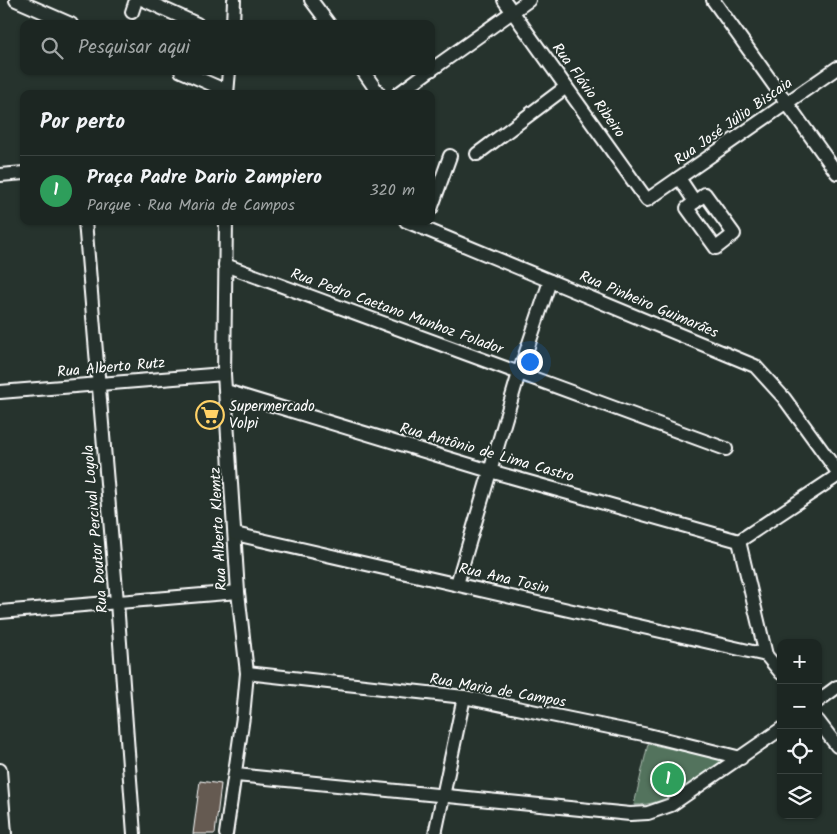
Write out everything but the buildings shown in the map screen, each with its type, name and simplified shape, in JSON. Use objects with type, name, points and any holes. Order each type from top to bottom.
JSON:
[{"type":"street","points":[[16,0],[62,20]]},
{"type":"street","points":[[144,0],[188,20]]},
{"type":"street","points":[[233,20],[234,0]]},
{"type":"street","points":[[311,0],[326,20]]},
{"type":"street","name":"Rua Flávio Ribeiro","points":[[504,0],[647,200]]},
{"type":"street","points":[[435,67],[529,0]]},
{"type":"street","points":[[713,0],[837,173]]},
{"type":"street","name":"Rua José Júlio Biscaia","points":[[647,200],[837,68]]},
{"type":"street","points":[[190,75],[223,90]]},
{"type":"street","points":[[227,90],[229,75]]},
{"type":"street","points":[[366,75],[376,90]]},
{"type":"street","points":[[404,90],[424,75]]},
{"type":"street","points":[[477,154],[566,87]]},
{"type":"street","points":[[435,198],[450,156]]},
{"type":"street","points":[[0,174],[20,173]]},
{"type":"street","points":[[678,178],[696,202]]},
{"type":"street","name":"Rua Doutor Percival Loyola","points":[[85,225],[117,602],[134,834]]},
{"type":"street","name":"Rua Alberto Klemtz","points":[[226,225],[224,374],[238,592],[247,673],[236,775],[226,834]]},
{"type":"street","name":"Rua Pinheiro Guimarães","points":[[425,225],[550,281],[755,366],[784,398],[837,471]]},
{"type":"street","name":"Rua Pedro Caetano Munhoz Folador","points":[[225,266],[726,449]]},
{"type":"street","points":[[457,584],[519,373],[550,281]]},
{"type":"street","name":"Rua Alberto Rutz","points":[[0,392],[224,374]]},
{"type":"street","name":"Rua Antônio de Lima Castro","points":[[226,391],[490,471],[739,541]]},
{"type":"street","points":[[777,668],[766,655],[739,541],[837,476]]},
{"type":"street","name":"Rua Ana Tosin","points":[[235,534],[766,655]]},
{"type":"street","points":[[0,612],[238,592]]},
{"type":"street","name":"Rua Maria de Campos","points":[[247,673],[464,697],[648,735],[741,758]]},
{"type":"street","points":[[822,698],[837,687]]},
{"type":"street","points":[[435,834],[464,697]]},
{"type":"street","points":[[822,726],[837,746]]},
{"type":"street","points":[[236,775],[630,814],[648,812],[671,805],[777,732]]},
{"type":"street","points":[[0,770],[5,834]]},
{"type":"green space","points":[[648,744],[726,760],[683,790],[671,796],[647,804],[634,805]]},
{"type":"place","name":"Supermercado Volpi","points":[[210,415]]},
{"type":"place","name":"Praça Padre Dario Zampiero","points":[[668,779]]}]
